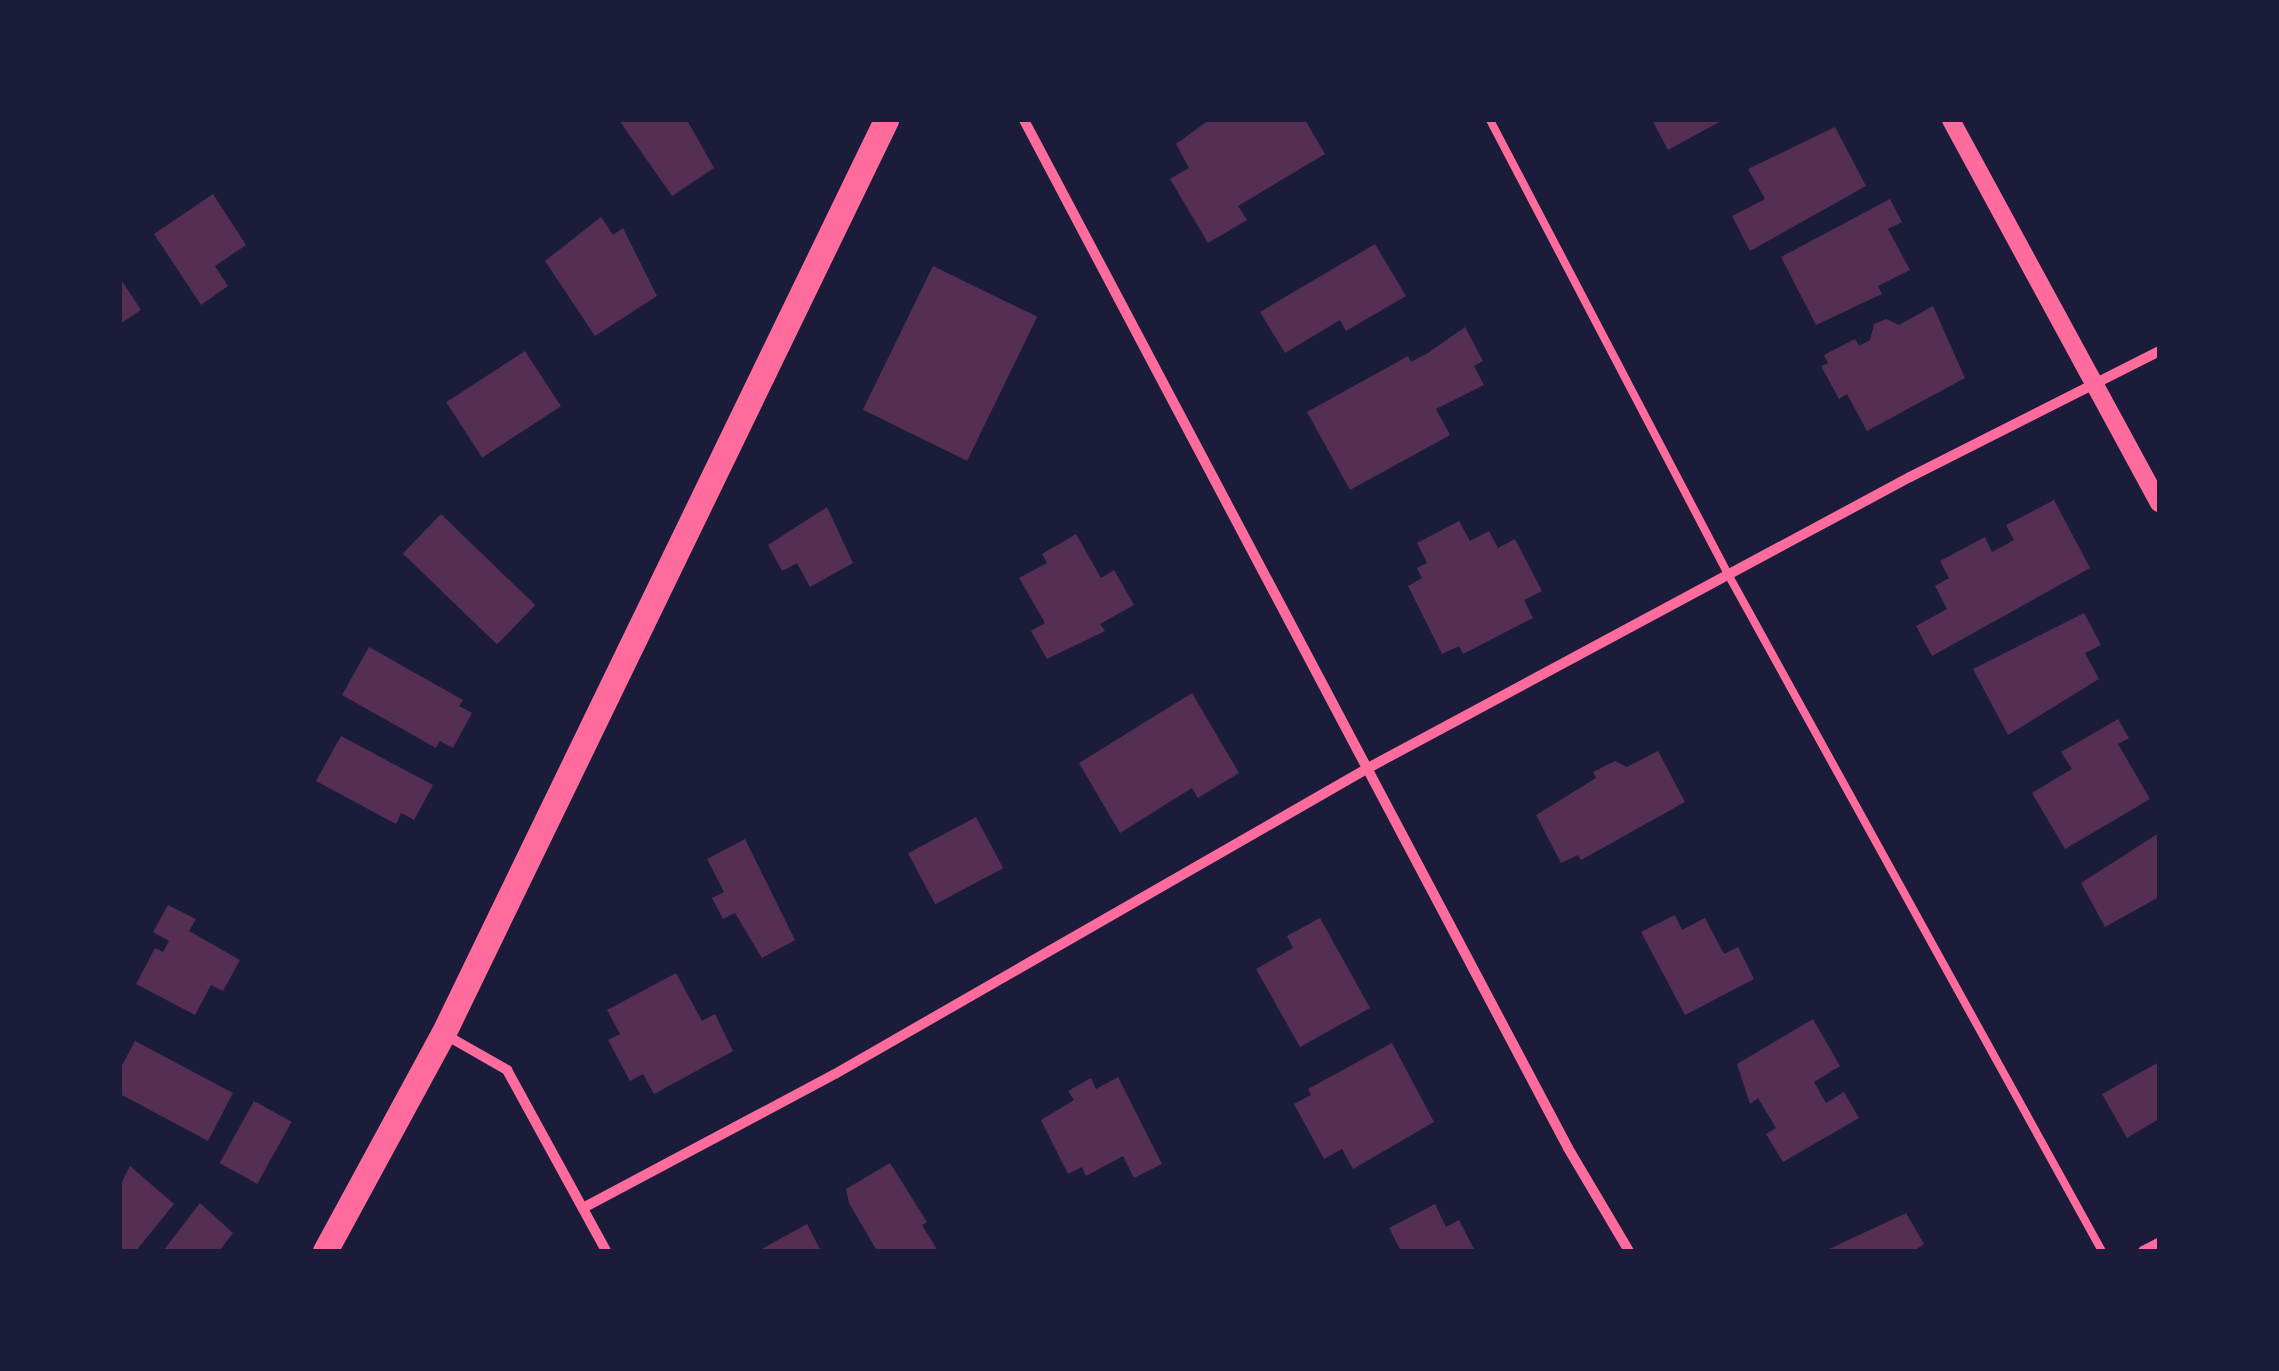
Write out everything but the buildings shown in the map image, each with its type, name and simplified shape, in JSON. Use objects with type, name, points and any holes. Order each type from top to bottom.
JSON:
[{"type":"main road","points":[[325,1251],[443,1034],[886,120]]},
{"type":"street","points":[[1024,120],[1568,1148],[1630,1251]]},
{"type":"street","points":[[1951,120],[2159,503]]},
{"type":"street","points":[[583,1208],[954,1007],[1370,768],[2159,350]]},
{"type":"street","points":[[443,1034],[508,1070],[606,1251]]},
{"type":"street","points":[[2144,1251],[2159,1243]]},
{"type":"lane","points":[[1490,120],[1730,576],[2102,1251]]}]
